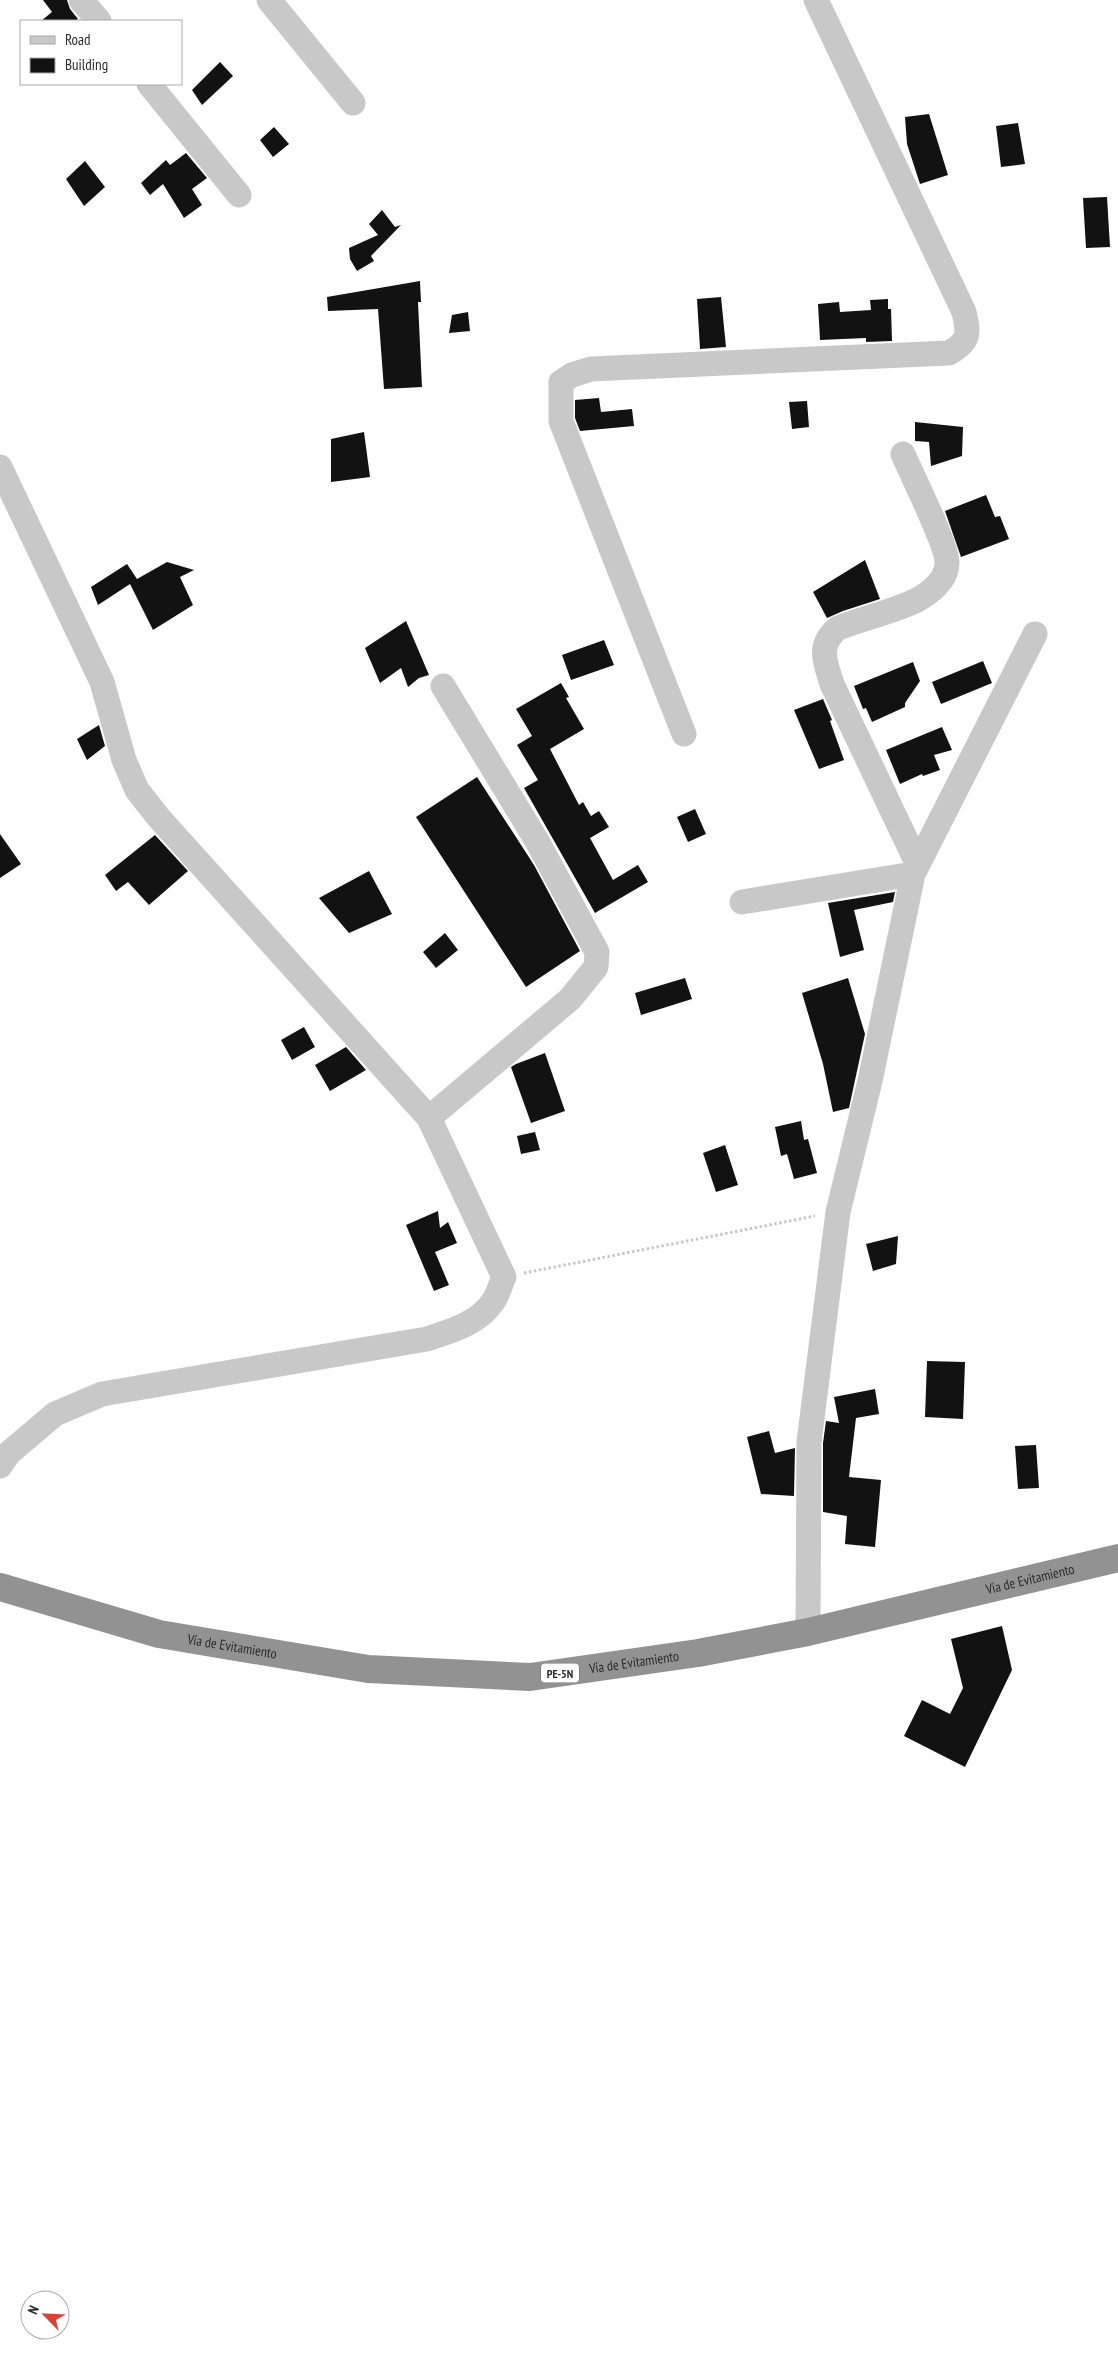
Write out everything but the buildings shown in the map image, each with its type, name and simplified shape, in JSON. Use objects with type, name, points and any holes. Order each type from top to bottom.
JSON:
[{"type":"highway","name":"Vía de Evitamiento","points":[[0,1587],[159,1634],[368,1669],[530,1677],[698,1653],[808,1632],[1118,1558]]},
{"type":"street","points":[[82,0],[98,20]]},
{"type":"street","points":[[269,0],[354,103]]},
{"type":"street","points":[[684,734],[561,421],[561,382],[572,375],[591,369],[942,354],[949,353],[962,346],[967,335],[964,312],[816,0]]},
{"type":"street","points":[[150,85],[239,196]]},
{"type":"street","points":[[903,454],[942,545],[947,563],[942,580],[916,600],[838,628],[829,635],[824,648],[825,662],[832,684],[915,868]]},
{"type":"street","points":[[0,467],[102,682],[124,760],[137,790],[159,818],[429,1118],[504,1277],[493,1302],[476,1319],[453,1331],[427,1339],[102,1394],[55,1414],[9,1453],[0,1466]]},
{"type":"street","points":[[808,1632],[808,1442],[838,1212],[870,1081],[915,868],[1035,634]]},
{"type":"street","points":[[429,1118],[570,999],[596,967],[597,952],[537,841],[443,686]]},
{"type":"street","points":[[742,902],[915,868]]},
{"type":"path","points":[[504,1277],[838,1212]]}]
